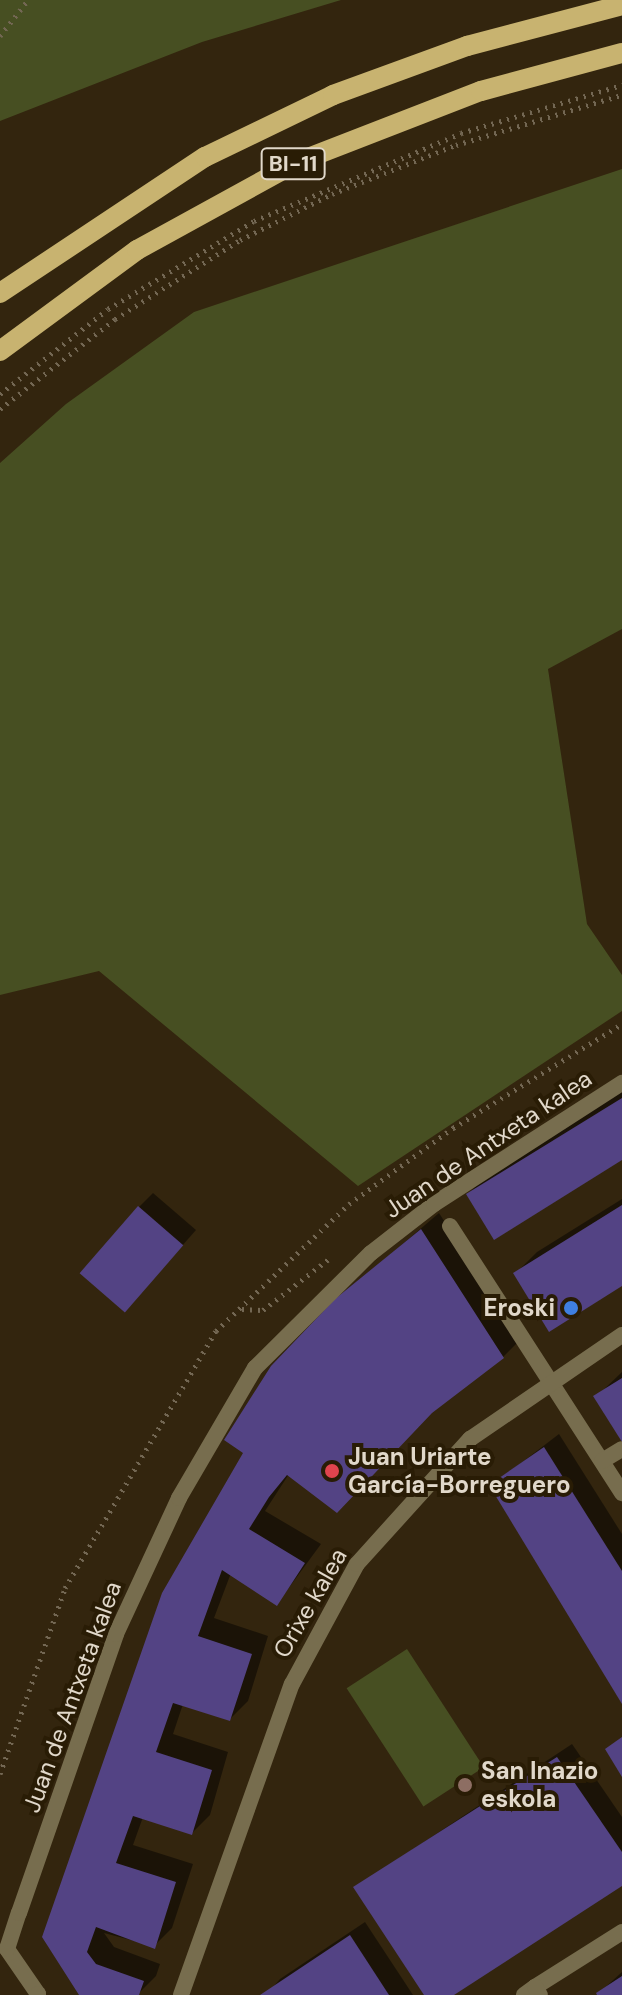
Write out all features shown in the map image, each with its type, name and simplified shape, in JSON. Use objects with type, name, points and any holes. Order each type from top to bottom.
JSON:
[{"type":"main road","name":"BI-11","points":[[0,293],[205,157],[333,95],[467,46],[622,5]]},
{"type":"main road","name":"BI-11","points":[[0,351],[137,250],[295,163],[481,91],[622,53]]},
{"type":"street","name":"Juan de Antxeta kalea","points":[[38,1995],[7,1949],[19,1913],[116,1634],[179,1498],[255,1368],[371,1253],[434,1204],[622,1083]]},
{"type":"street","points":[[450,1226],[622,1493]]},
{"type":"street","name":"Orixe kalea","points":[[181,1995],[292,1684],[357,1564],[470,1439],[548,1380],[622,1335]]},
{"type":"street","points":[[602,1461],[622,1449]]},
{"type":"street","points":[[533,1992],[622,1932]]},
{"type":"path","points":[[0,36],[28,0]]},
{"type":"path","points":[[0,394],[108,309],[254,221],[461,133],[622,85]]},
{"type":"path","points":[[0,409],[115,319],[319,200],[456,145],[622,95]]},
{"type":"green space","points":[[0,0],[341,0],[202,42],[0,121]]},
{"type":"green space","points":[[622,169],[622,629],[548,669],[587,924],[622,975],[622,1011],[358,1186],[99,971],[0,995],[0,463],[66,404],[194,312]]},
{"type":"green space","points":[[407,1649],[484,1767],[423,1806],[347,1688]]},
{"type":"building","points":[[622,1098],[622,1160],[494,1240],[466,1194]]},
{"type":"building","points":[[622,1205],[622,1286],[549,1332],[513,1273]]},
{"type":"building","points":[[138,1206],[183,1245],[125,1313],[80,1273]]},
{"type":"building","points":[[421,1229],[504,1358],[432,1413],[337,1513],[287,1475],[269,1497],[249,1529],[305,1563],[277,1606],[222,1570],[198,1636],[252,1654],[230,1721],[173,1703],[156,1752],[212,1770],[192,1835],[133,1816],[116,1863],[176,1882],[155,1949],[96,1927],[87,1952],[96,1964],[144,1981],[139,1995],[79,1995],[42,1937],[162,1593],[243,1453],[224,1440],[271,1366],[335,1299]]},
{"type":"building","points":[[622,1378],[622,1442],[593,1396]]},
{"type":"building","points":[[544,1447],[622,1571],[622,1704],[489,1485]]},
{"type":"building","points":[[622,1737],[622,1777],[605,1749]]},
{"type":"building","points":[[557,1757],[622,1852],[622,1886],[454,1995],[424,1995],[353,1887]]},
{"type":"building","points":[[350,1935],[389,1995],[260,1995]]},
{"type":"building","points":[[622,1976],[622,1995],[597,1995],[596,1993]]},
{"type":"place","name":"Eroski","points":[[571,1308]]},
{"type":"place","name":"Juan Uriarte García-Borreguero","points":[[332,1471]]},
{"type":"place","name":"San Inazio eskola","points":[[465,1785]]}]
